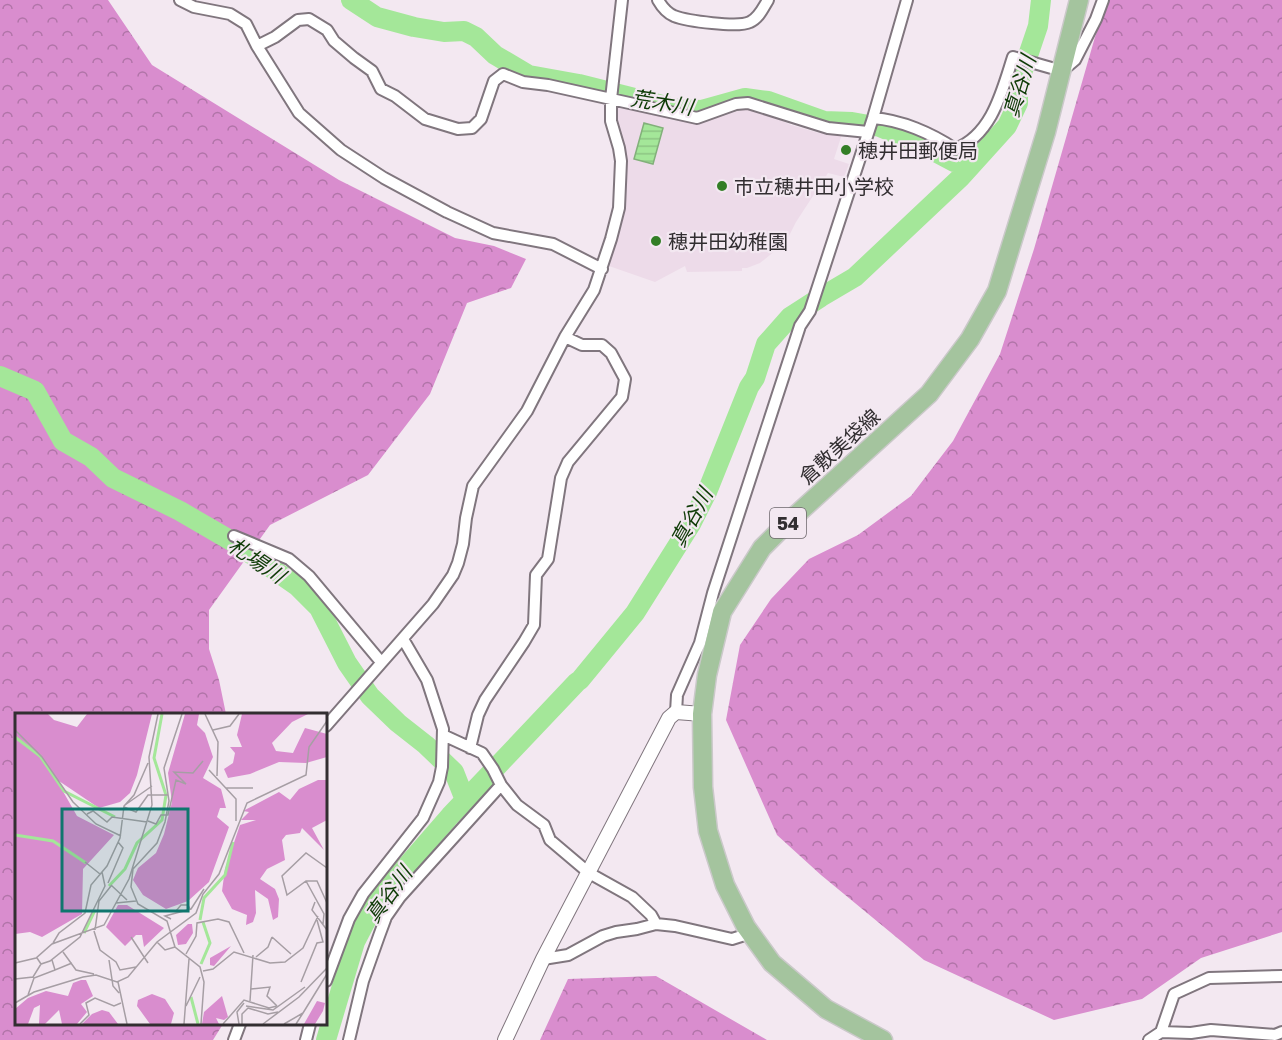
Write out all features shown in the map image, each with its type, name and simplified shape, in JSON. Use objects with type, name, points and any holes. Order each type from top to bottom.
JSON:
[{"type":"main road","name":"倉敷美袋線","points":[[883,1040],[826,1009],[772,963],[746,927],[724,885],[708,831],[703,787],[702,714],[707,675],[722,612],[762,548],[929,394],[970,339],[997,291],[1046,132],[1055,69],[1079,0]]},
{"type":"street","points":[[180,0],[194,7],[230,14],[246,24],[257,46],[299,113],[340,150],[384,178],[447,213],[460,217],[469,224],[493,233],[553,244],[602,269]]},
{"type":"street","points":[[327,725],[433,604],[453,575],[463,544],[473,486],[527,411],[565,337],[594,290],[612,239],[619,208],[621,161],[611,121],[621,0]]},
{"type":"street","points":[[658,0],[663,9],[674,16],[706,23],[740,25],[750,22],[760,13],[768,0]]},
{"type":"street","points":[[676,712],[677,695],[700,644],[713,593],[800,326],[810,310],[816,292],[870,125],[907,0]]},
{"type":"street","points":[[257,46],[298,20],[309,19],[327,30],[334,41],[372,71],[381,89],[395,96],[425,119],[458,129],[472,128],[481,118],[494,81],[502,74],[523,82],[612,94],[696,118],[736,104],[748,103],[828,128],[870,125],[886,119],[945,142],[955,149],[965,145],[987,123],[1001,96],[1013,57],[1055,69],[1075,60],[1103,0]]},
{"type":"street","points":[[470,748],[478,715],[485,700],[534,625],[536,575],[548,558],[561,478],[568,462],[622,397],[625,379],[611,353],[602,345],[582,345],[565,337]]},
{"type":"street","points":[[234,536],[289,559],[309,576],[381,662]]},
{"type":"street","points":[[327,978],[349,919],[363,894],[423,818],[439,782],[442,767],[443,729],[427,680],[403,639]]},
{"type":"street","points":[[505,1040],[543,959],[669,718],[676,712],[702,714]]},
{"type":"street","points":[[443,735],[482,753],[501,785],[517,805],[544,825],[550,840],[589,873],[632,897],[651,915],[656,924]]},
{"type":"street","points":[[349,1040],[363,981],[386,917],[400,897],[501,785]]},
{"type":"street","points":[[543,959],[568,955],[609,934],[656,924],[732,939],[751,933]]},
{"type":"street","points":[[1149,1040],[1161,1032],[1174,994],[1209,978],[1282,976]]},
{"type":"street","points":[[234,1040],[239,1025]]},
{"type":"street","points":[[306,1040],[310,1025]]},
{"type":"street","points":[[1161,1032],[1198,1036],[1211,1030],[1275,1035],[1282,1032]]},
{"type":"shaded area","name":"市立穂井田小学校","points":[[617,107],[670,120],[699,122],[741,109],[764,112],[791,125],[819,133],[842,134],[834,159],[849,164],[844,177],[828,173],[796,222],[786,242],[760,263],[742,268],[742,271],[687,272],[685,266],[655,282],[609,266],[623,215],[624,194],[615,124]]},
{"type":"shaded area","points":[[644,123],[663,128],[653,164],[634,159]]},
{"type":"green space","points":[[0,0],[108,0],[152,65],[339,180],[455,238],[494,246],[526,259],[511,288],[467,303],[430,394],[368,475],[270,525],[209,610],[209,649],[219,680],[226,713],[15,713],[15,1025],[222,1025],[213,1040],[0,1040]]},
{"type":"green space","points":[[1108,0],[1282,0],[1282,932],[1201,958],[1142,999],[1054,1020],[924,960],[821,875],[777,835],[726,720],[740,645],[771,599],[809,559],[858,535],[911,496],[953,441],[1000,354],[1034,249],[1095,37]]},
{"type":"green space","points":[[656,976],[767,1040],[540,1040],[568,979]]},
{"type":"waterway","name":"荒木川","points":[[351,0],[377,17],[444,32],[464,31],[476,37],[495,55],[529,75],[579,84],[678,109],[702,110],[745,98],[768,101],[824,121],[852,122],[880,127],[954,162],[980,154]]},
{"type":"waterway","name":"真谷川","points":[[326,1040],[355,942],[384,892],[450,816],[580,680],[635,613],[691,524],[707,492],[749,387],[755,378],[766,344],[790,317],[855,277],[960,178],[1007,126],[1018,103],[1018,85],[1038,26],[1041,0]]},
{"type":"waterway","name":"札場川","points":[[0,376],[35,391],[63,441],[91,457],[113,478],[180,511],[235,543],[297,586],[319,608],[347,663],[370,696],[454,772],[465,800]]},
{"type":"place","name":"穂井田郵便局","points":[[846,150]]},
{"type":"place","name":"市立穂井田小学校","points":[[722,186]]},
{"type":"place","name":"穂井田幼稚園","points":[[656,241]]}]
